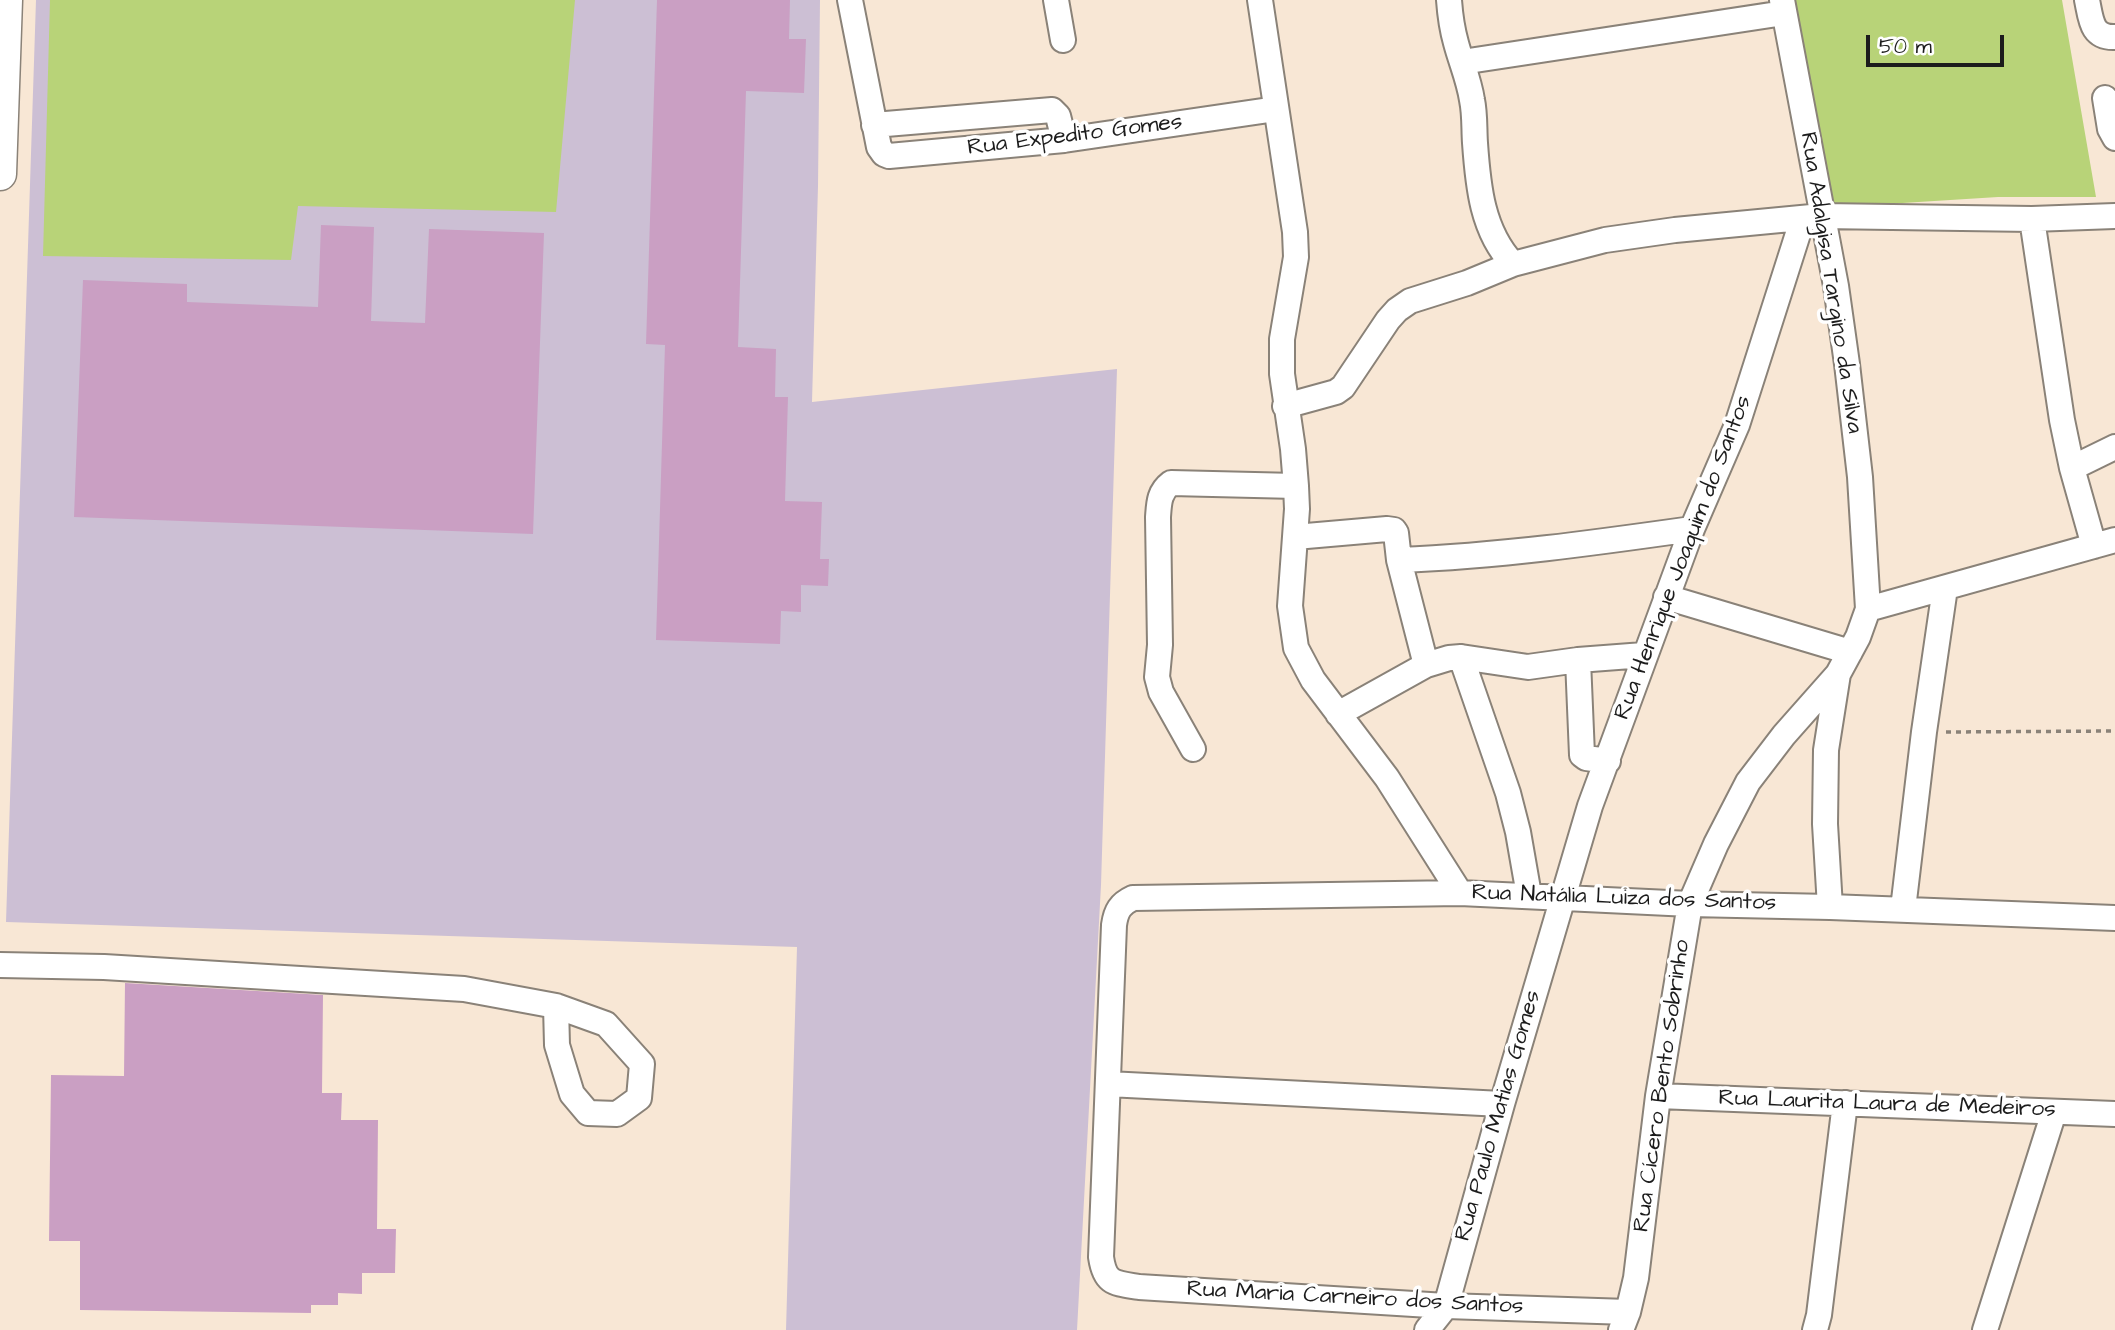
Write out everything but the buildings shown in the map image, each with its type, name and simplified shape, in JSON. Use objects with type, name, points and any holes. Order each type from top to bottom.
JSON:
[{"type":"main road","points":[[0,174],[6,0]]},
{"type":"street","points":[[850,0],[877,136],[1052,110],[1058,116],[1064,140]]},
{"type":"street","points":[[1056,0],[1063,40]]},
{"type":"street","points":[[1260,0],[1295,232],[1296,257],[1282,339],[1282,374],[1296,486],[1290,606],[1296,648],[1313,680],[1387,778],[1460,892]]},
{"type":"street","points":[[1448,0],[1456,44],[1473,104],[1475,146],[1485,216],[1492,237],[1513,264]]},
{"type":"street","points":[[2087,0],[2095,30],[2105,37],[2115,37]]},
{"type":"street","points":[[1462,62],[1783,6]]},
{"type":"street","name":"Rua Adalgisa Targino da Silva","points":[[1783,6],[1813,217],[1836,286],[1860,477],[1868,609]]},
{"type":"street","points":[[2105,98],[2110,128],[2115,138]]},
{"type":"street","name":"Rua Expedito Gomes","points":[[877,136],[884,154],[899,157],[1064,140],[1276,109]]},
{"type":"street","points":[[1285,406],[1336,393],[1343,387],[1388,320],[1410,301],[1467,283],[1513,264],[1605,240],[1675,230],[1813,217],[2111,222]]},
{"type":"street","name":"Rua Henrique Joaquim do Santos","points":[[1562,897],[1590,806],[1644,655],[1692,529],[1737,425],[1813,217]]},
{"type":"street","points":[[1830,906],[1825,824],[1826,750],[1838,674],[1868,609],[2104,543],[2072,467],[2062,420],[2032,219]]},
{"type":"street","points":[[2072,467],[2115,447]]},
{"type":"street","points":[[1193,749],[1161,692],[1157,677],[1160,645],[1158,517],[1162,492],[1171,483],[1296,486]]},
{"type":"street","points":[[1399,560],[1517,552],[1692,529]]},
{"type":"street","points":[[1295,537],[1392,530],[1396,533],[1399,560],[1426,665]]},
{"type":"street","points":[[1903,909],[1924,732],[1945,588]]},
{"type":"street","points":[[1666,597],[1850,652]]},
{"type":"street","points":[[1338,714],[1426,665],[1449,658],[1461,657],[1528,667],[1644,655]]},
{"type":"street","points":[[1461,657],[1508,793],[1529,895]]},
{"type":"street","points":[[1578,660],[1582,755],[1608,761]]},
{"type":"street","name":"Rua Cícero Bento Sobrinho","points":[[1625,1321],[1636,1278],[1658,1096],[1690,904],[1716,844],[1748,782],[1838,674]]},
{"type":"street","name":"Rua Natália Luiza dos Santos","points":[[1108,1084],[1114,925],[1120,906],[1133,898],[1460,892],[1690,904],[1830,906],[2115,918]]},
{"type":"street","name":"Rua Paulo Matias Gomes","points":[[1427,1330],[1446,1306],[1562,897]]},
{"type":"street","points":[[0,965],[104,967],[464,989],[556,1006],[606,1024],[642,1063],[639,1098],[617,1114],[588,1113],[572,1094],[557,1045],[556,1006]]},
{"type":"street","points":[[1108,1084],[1502,1104]]},
{"type":"street","name":"Rua Maria Carneiro dos Santos","points":[[1108,1084],[1101,1257],[1103,1273],[1110,1280],[1139,1287],[1446,1306],[1625,1321]]},
{"type":"street","name":"Rua Laurita Laura de Medeiros","points":[[1658,1096],[2115,1114]]},
{"type":"street","points":[[1815,1330],[1845,1103]]},
{"type":"street","points":[[1985,1330],[2053,1112]]},
{"type":"path","points":[[1924,732],[2115,731]]},
{"type":"shaded area","points":[[36,0],[820,0],[812,402],[1117,369],[1101,885],[1077,1330],[786,1330],[797,947],[6,922]]},
{"type":"green space","points":[[50,0],[575,0],[556,212],[298,206],[291,260],[43,256]]},
{"type":"green space","points":[[1787,0],[2062,0],[2096,197],[1998,197],[1823,208]]}]
